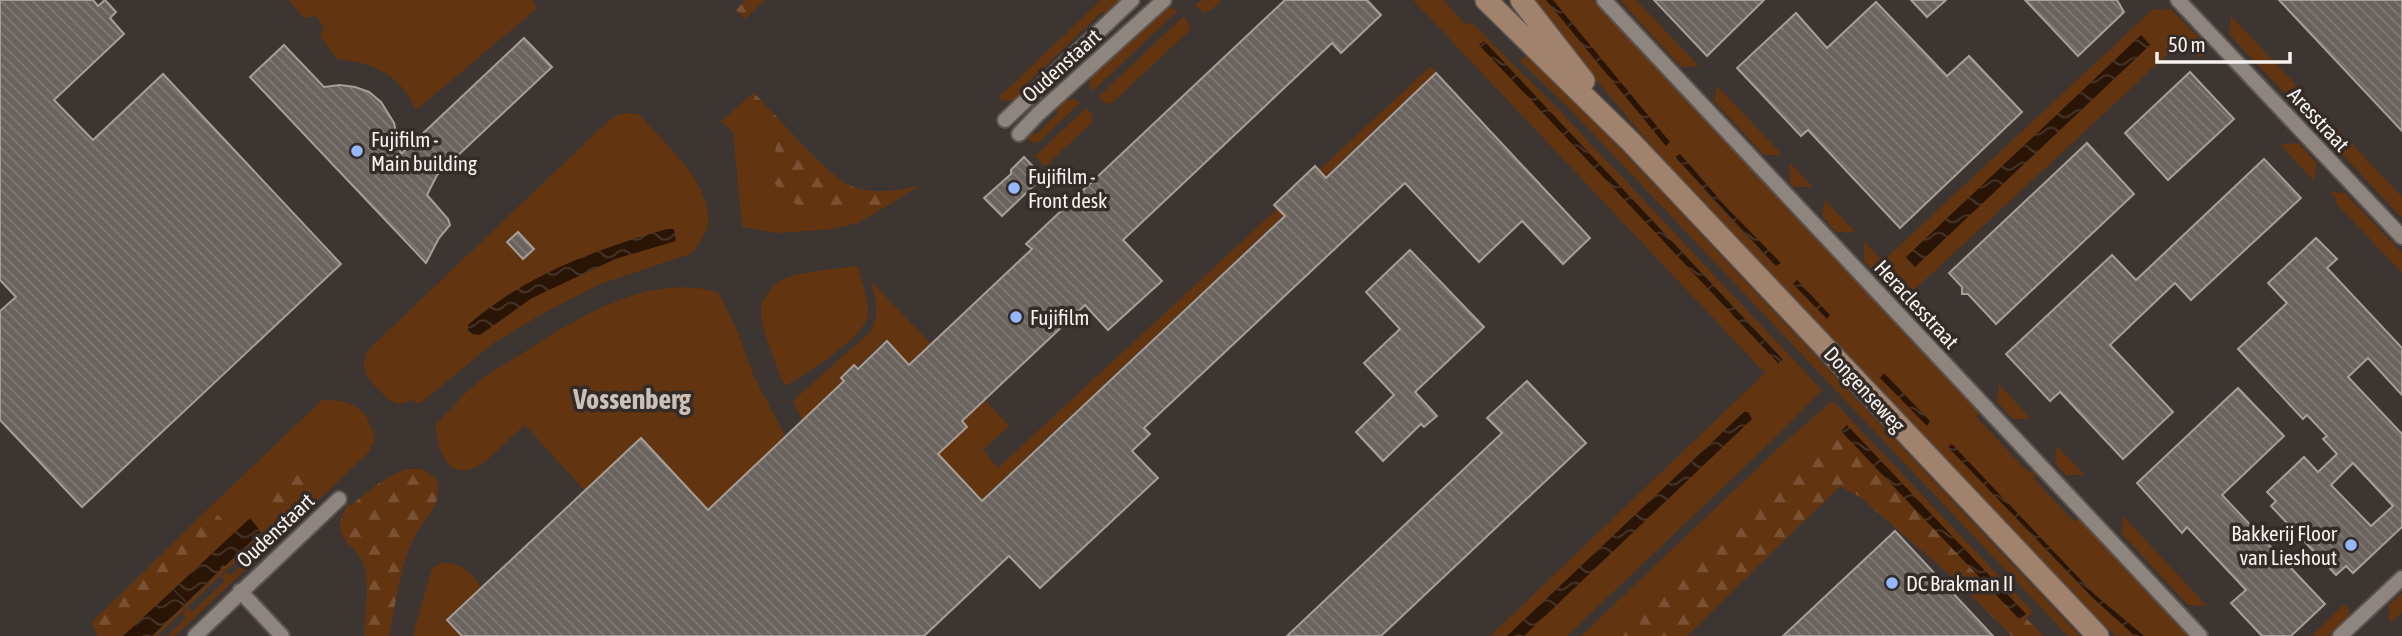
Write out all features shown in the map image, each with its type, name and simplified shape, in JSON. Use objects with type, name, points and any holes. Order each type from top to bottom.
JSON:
[{"type":"street","name":"Oudenstaart","points":[[1005,120],[1132,0]]},
{"type":"street","name":"Oudenstaart","points":[[1019,134],[1164,0]]},
{"type":"street","name":"Dongenseweg","points":[[1486,0],[1631,142],[2098,636]]},
{"type":"street","name":"Dongenseweg","points":[[1521,0],[1631,142]]},
{"type":"street","name":"Heraclesstraat","points":[[1604,0],[2200,636]]},
{"type":"street","name":"Aresstraat","points":[[2178,0],[2402,237]]},
{"type":"street","name":"Oudenstaart","points":[[195,636],[339,499]]},
{"type":"street","points":[[2340,636],[2402,578]]},
{"type":"street","points":[[240,591],[282,636]]},
{"type":"green space","points":[[288,0],[533,0],[536,7],[416,110],[402,87],[384,72],[362,63],[336,59],[320,35],[324,27],[316,16],[304,18]]},
{"type":"green space","points":[[746,0],[765,0],[745,19],[736,10]]},
{"type":"green space","points":[[1101,0],[1121,0],[1107,13],[1102,12],[1019,91],[1020,95],[1014,101],[1002,101],[999,97]]},
{"type":"green space","points":[[1201,0],[1222,0],[1204,13],[1195,5]]},
{"type":"green space","points":[[1413,0],[1443,0],[1467,26],[1471,22],[1560,111],[1821,391],[1567,636],[1524,636],[1752,419],[1748,412],[1744,412],[1507,636],[1490,636],[1765,373]],"holes":[[[1484,41],[1783,359],[1778,363],[1480,45]]]},
{"type":"green space","points":[[1536,0],[1546,0],[1666,146],[1669,142],[1553,0],[1594,0],[1980,412],[1976,417],[2029,473],[2034,469],[2037,471],[2033,478],[2075,522],[2080,517],[2192,636],[2144,636],[2095,595],[1949,447],[2094,599],[2135,636],[2116,636],[2062,584],[1681,181],[1572,51]],"holes":[[[1681,154],[1727,208],[1780,263],[1775,266],[1704,190]]]},
{"type":"green space","points":[[1620,0],[1636,0],[1699,66],[1681,67]]},
{"type":"green space","points":[[1167,7],[1178,10],[1092,92],[1089,83],[1092,75]]},
{"type":"green space","points":[[2153,9],[2172,10],[2203,42],[2203,55],[2199,58],[2175,33],[2182,41],[1912,292],[1962,345],[1943,345],[1864,261],[1864,241],[1883,261]],"holes":[[[2141,35],[2150,45],[1915,267],[1906,258]]]},
{"type":"green space","points":[[1184,16],[1190,26],[1188,32],[1113,102],[1106,104],[1098,97]]},
{"type":"green space","points":[[2231,16],[2402,197],[2402,218],[2229,34]]},
{"type":"green space","points":[[1527,54],[1533,56],[2080,636],[2068,636],[1568,107],[1520,61]]},
{"type":"green space","points":[[1431,66],[1436,72],[981,500],[909,480],[967,426],[886,340],[814,408],[895,493],[759,636],[604,472],[584,490],[525,425],[489,458],[472,468],[454,468],[442,455],[436,424],[489,374],[567,325],[616,301],[667,288],[693,288],[719,293],[737,330],[754,377],[798,460],[811,438],[793,401],[871,331],[876,300],[871,281],[1009,426],[983,450],[998,468]]},
{"type":"green space","points":[[1717,86],[1781,155],[1764,155],[1714,101]]},
{"type":"green space","points":[[754,93],[815,158],[851,186],[886,191],[920,185],[884,208],[830,211],[803,209],[782,195],[773,181],[776,154],[773,136],[763,119],[745,100]]},
{"type":"green space","points":[[1075,99],[1080,103],[1039,142],[1033,143],[1026,137],[1030,133],[1037,134],[1057,114],[1058,107],[1065,100]]},
{"type":"green space","points":[[745,100],[763,119],[773,136],[776,154],[773,181],[830,211],[884,208],[858,223],[832,229],[780,233],[742,227],[733,132],[721,121]]},
{"type":"green space","points":[[1086,108],[1092,115],[1092,122],[1045,167],[1035,156]]},
{"type":"green space","points":[[625,113],[639,114],[684,164],[703,194],[708,224],[704,236],[692,253],[598,285],[542,314],[492,344],[422,402],[417,404],[412,400],[399,404],[389,400],[365,373],[365,355],[370,348],[603,126],[615,116]]},
{"type":"green space","points":[[2298,143],[2317,163],[2314,181],[2280,145]]},
{"type":"green space","points":[[1791,164],[1813,187],[1795,187],[1790,183]]},
{"type":"green space","points":[[2330,192],[2345,193],[2402,253],[2402,273],[2335,202],[2337,200]]},
{"type":"green space","points":[[1825,199],[1855,232],[1836,232],[1822,216]]},
{"type":"green space","points":[[858,266],[868,309],[864,324],[857,334],[833,355],[785,386],[761,316],[767,294],[785,278]]},
{"type":"green space","points":[[1999,384],[2031,419],[2013,419],[1997,402]]},
{"type":"green space","points":[[322,400],[351,404],[364,413],[375,440],[368,453],[175,636],[167,636],[186,618],[183,614],[189,608],[192,612],[225,581],[221,577],[226,572],[230,576],[269,539],[263,535],[157,636],[152,636],[260,532],[251,518],[123,636],[118,636],[232,530],[210,507]]},
{"type":"green space","points":[[1834,402],[2033,612],[2011,633],[1837,434],[1625,636],[1581,636],[1786,441]]},
{"type":"green space","points":[[1840,420],[2043,636],[2012,636],[1950,575],[1860,497],[1840,486],[1687,636],[1616,636]]},
{"type":"green space","points":[[2057,446],[2085,475],[2066,475],[2055,464]]},
{"type":"green space","points":[[302,460],[326,483],[279,529],[255,506]]},
{"type":"green space","points":[[406,469],[423,469],[436,478],[438,496],[410,547],[399,584],[389,636],[364,636],[367,595],[365,570],[357,552],[342,534],[342,517],[348,504],[351,506],[377,485]]},
{"type":"green space","points":[[210,507],[233,530],[118,636],[97,636],[92,622]]},
{"type":"green space","points":[[2123,516],[2207,606],[2188,605],[2122,534]]},
{"type":"green space","points":[[441,563],[455,564],[464,569],[481,587],[447,619],[462,636],[413,636],[432,568]]},
{"type":"green space","points":[[2402,593],[2402,612],[2389,623],[2389,605]]},
{"type":"green space","points":[[2344,604],[2349,609],[2349,617],[2329,636],[2313,635]]},
{"type":"water","points":[[1546,0],[1553,0],[1670,142],[1666,146]]},
{"type":"water","points":[[2141,35],[2150,45],[1915,267],[1906,257]]},
{"type":"water","points":[[1484,41],[1783,360],[1778,363],[1479,45]]},
{"type":"water","points":[[1680,154],[1727,208],[1781,263],[1776,266],[1677,159],[1676,156]]},
{"type":"water","points":[[674,229],[676,241],[615,259],[532,298],[480,335],[472,334],[468,330],[468,325],[490,308],[537,278],[588,255]]},
{"type":"water","points":[[1797,280],[1830,315],[1827,319],[1793,284]]},
{"type":"water","points":[[1884,373],[1930,421],[1927,426],[1880,378]]},
{"type":"water","points":[[1744,412],[1748,412],[1752,419],[1524,636],[1507,636]]},
{"type":"water","points":[[1847,425],[2026,614],[2020,620],[1841,431]]},
{"type":"water","points":[[1952,444],[2095,595],[2144,636],[2135,636],[2094,599],[1948,447]]},
{"type":"water","points":[[250,518],[261,532],[223,565],[187,602],[174,589]]},
{"type":"water","points":[[173,590],[186,603],[152,636],[123,636]]},
{"type":"building","points":[[0,0],[93,0],[98,6],[105,0],[116,12],[110,18],[124,34],[54,100],[93,140],[163,74],[341,264],[82,507],[0,420],[0,311],[16,297],[0,280]]},
{"type":"building","name":"Fujifilm","points":[[1285,0],[1367,0],[1381,15],[1341,53],[1332,43],[1123,240],[1162,281],[1108,330],[1085,305],[962,421],[967,427],[938,454],[982,501],[1285,216],[1274,205],[1315,166],[1326,178],[1436,73],[1590,238],[1563,264],[1522,221],[1479,262],[1405,183],[1144,428],[1150,434],[1132,451],[1158,478],[1040,588],[1009,556],[924,636],[462,636],[447,620],[641,438],[708,510],[844,381],[841,378],[854,365],[858,369],[887,341],[909,365],[1032,249],[1026,244]]},
{"type":"building","points":[[1654,0],[1764,0],[1707,56]]},
{"type":"building","points":[[1911,0],[1946,0],[1927,17]]},
{"type":"building","points":[[2025,0],[2117,0],[2124,12],[2078,56]]},
{"type":"building","points":[[2279,0],[2402,0],[2402,131]]},
{"type":"building","points":[[1876,2],[1947,76],[1969,56],[2022,112],[1900,228],[1808,130],[1801,136],[1737,68],[1796,13],[1827,48]]},
{"type":"building","name":"Fujifilm - Main building","points":[[524,38],[552,67],[437,175],[427,195],[450,225],[439,238],[426,263],[250,77],[284,45],[324,87],[355,87],[369,92],[381,102],[394,123],[401,154]]},
{"type":"building","points":[[2190,72],[2234,119],[2168,180],[2125,133]]},
{"type":"building","points":[[2087,143],[2134,194],[1996,324],[1968,294],[1962,294],[1962,287],[1949,273]]},
{"type":"building","name":"Fujifilm - Front desk","points":[[1024,157],[1043,177],[1002,216],[984,198],[1011,174],[1011,170]]},
{"type":"building","points":[[2264,159],[2301,198],[2191,300],[2175,283],[2110,345],[2173,412],[2123,459],[2060,392],[2050,401],[2006,354],[2112,255],[2136,280]]},
{"type":"building","points":[[518,232],[534,249],[523,259],[507,242]]},
{"type":"building","points":[[2316,238],[2337,259],[2327,268],[2402,348],[2402,395],[2368,358],[2348,377],[2402,434],[2402,527],[2353,573],[2346,566],[2336,575],[2271,506],[2276,501],[2267,492],[2304,457],[2318,472],[2337,454],[2323,439],[2327,436],[2307,415],[2303,419],[2238,349],[2287,303],[2268,283]],"holes":[[[2353,463],[2393,506],[2371,526],[2331,485]]]},
{"type":"building","points":[[1410,250],[1484,327],[1415,392],[1437,416],[1424,427],[1421,424],[1383,461],[1356,432],[1394,395],[1364,363],[1400,329],[1366,292]]},
{"type":"building","points":[[1527,381],[1586,443],[1381,636],[1287,636],[1502,433],[1487,418]]},
{"type":"building","points":[[2238,388],[2284,436],[2222,495],[2325,604],[2291,636],[2262,636],[2231,603],[2246,590],[2187,527],[2182,533],[2137,483]]},
{"type":"building","name":"DC Brakman II","points":[[1895,531],[1993,636],[1783,636]]},
{"type":"place","name":"Fujifilm - Main building","points":[[357,151]]},
{"type":"place","name":"Fujifilm - Front desk","points":[[1014,188]]},
{"type":"place","name":"Fujifilm","points":[[1016,317]]},
{"type":"place","name":"Bakkerij Floor van Lieshout","points":[[2351,545]]},
{"type":"place","name":"DC Brakman II","points":[[1892,583]]},
{"type":"district","name":"Vossenberg","points":[[632,399]]}]
